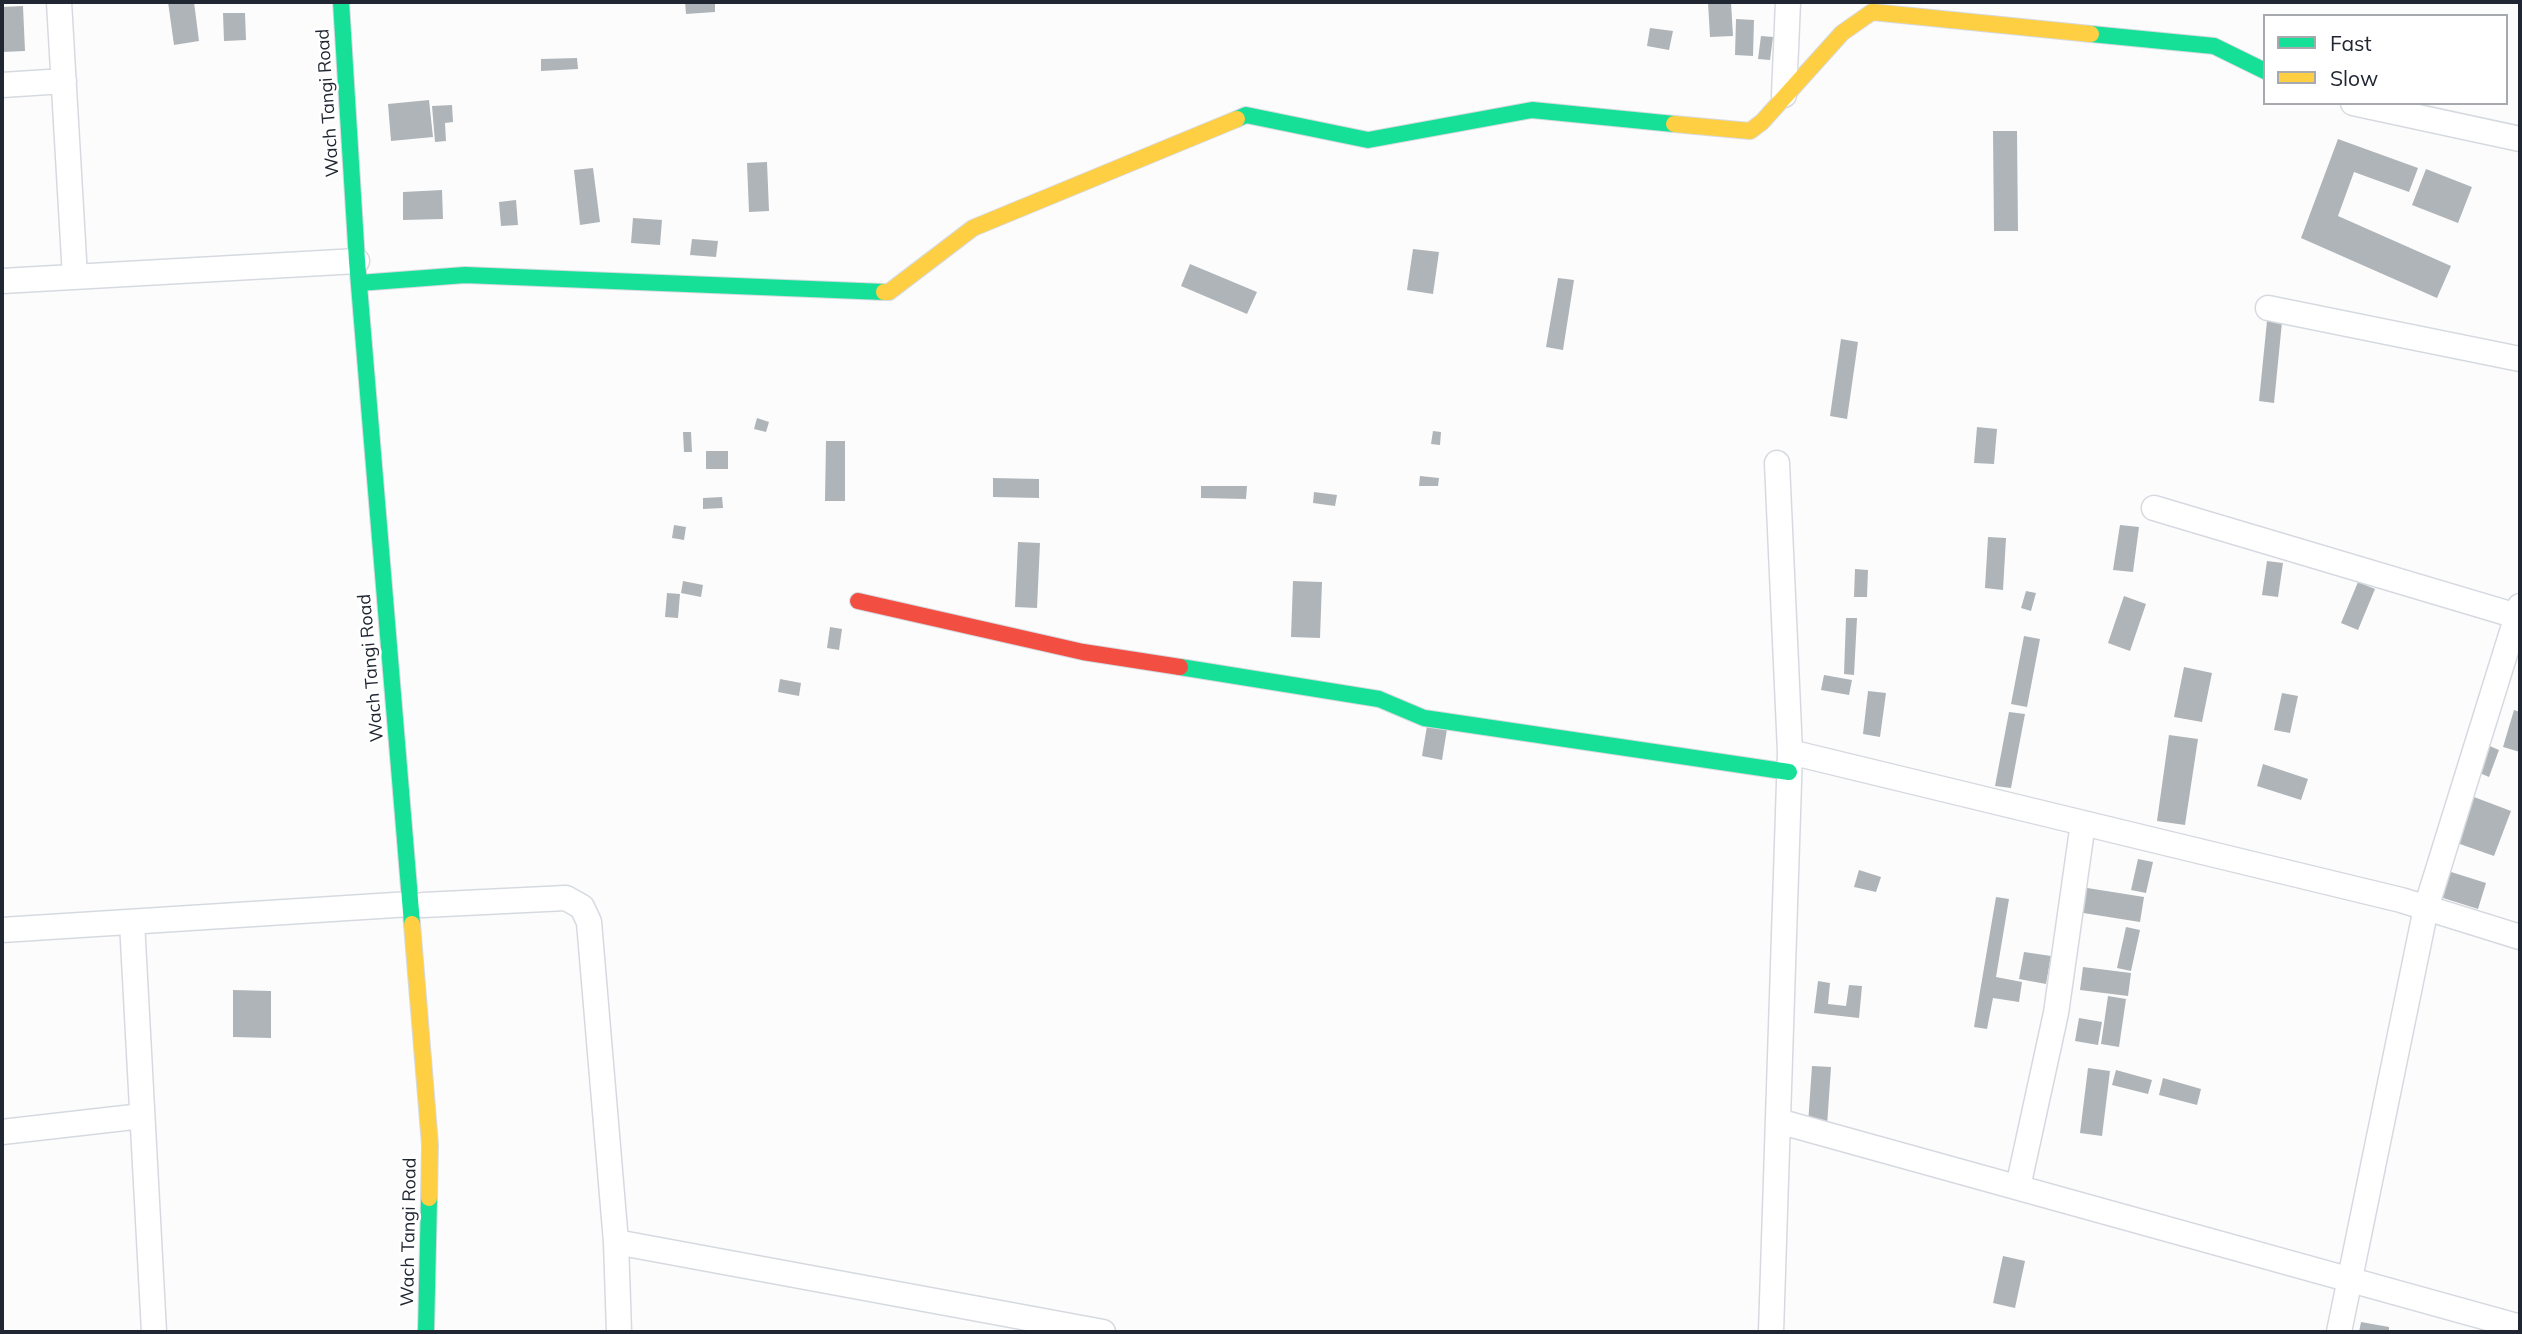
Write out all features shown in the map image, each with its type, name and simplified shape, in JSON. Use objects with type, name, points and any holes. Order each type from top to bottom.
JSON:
[{"type":"street","points":[[59,2],[75,277]]},
{"type":"street","name":"Wach Tangi Road","points":[[341,2],[358,272],[416,904],[430,1145],[426,1332]]},
{"type":"street","points":[[1784,95],[1788,2]]},
{"type":"street","points":[[2,281],[75,277],[358,272],[889,292],[973,228],[1246,116],[1368,140],[1532,110],[1750,131],[1762,122],[1842,33],[1872,12],[2214,46],[2263,70]]},
{"type":"street","points":[[2,85],[64,81]]},
{"type":"street","points":[[2362,105],[2520,139]]},
{"type":"street","points":[[2268,308],[2520,359]]},
{"type":"street","points":[[1771,1332],[1790,762],[1777,464]]},
{"type":"street","points":[[2154,508],[2520,613],[2426,908],[2339,1332]]},
{"type":"street","points":[[858,601],[1083,652],[1379,699],[1424,718],[1790,762],[2082,823],[2426,908],[2520,937]]},
{"type":"street","points":[[2018,1186],[2056,1013],[2082,823]]},
{"type":"street","points":[[2,930],[416,904],[566,898],[582,907],[589,922],[616,1242],[619,1332]]},
{"type":"street","points":[[132,922],[154,1332]]},
{"type":"street","points":[[2,1132],[142,1116]]},
{"type":"street","points":[[1778,1121],[2520,1327]]},
{"type":"street","points":[[616,1242],[1103,1332]]},
{"type":"building","points":[[168,2],[194,2],[199,41],[174,45]]},
{"type":"building","points":[[685,2],[715,2],[715,12],[686,14]]},
{"type":"building","points":[[1708,2],[1731,2],[1733,36],[1710,37]]},
{"type":"building","points":[[23,6],[25,51],[2,52],[2,7]]},
{"type":"building","points":[[223,13],[245,13],[246,40],[224,41]]},
{"type":"building","points":[[1736,19],[1754,20],[1753,56],[1735,55]]},
{"type":"building","points":[[1650,28],[1673,31],[1669,50],[1647,46]]},
{"type":"building","points":[[1761,36],[1773,37],[1770,60],[1758,59]]},
{"type":"building","points":[[577,58],[578,69],[541,71],[541,59]]},
{"type":"building","points":[[429,100],[433,137],[391,141],[388,104]]},
{"type":"building","points":[[452,105],[453,122],[445,123],[446,141],[435,142],[432,106]]},
{"type":"building","points":[[1993,131],[2017,131],[2018,231],[1994,231]]},
{"type":"building","points":[[2338,139],[2418,168],[2409,192],[2354,172],[2338,216],[2451,266],[2437,298],[2301,238]]},
{"type":"building","points":[[767,162],[769,211],[749,212],[747,163]]},
{"type":"building","points":[[593,168],[600,222],[580,225],[574,170]]},
{"type":"building","points":[[2426,169],[2472,187],[2458,223],[2412,205]]},
{"type":"building","points":[[442,190],[443,219],[403,220],[403,192]]},
{"type":"building","points":[[516,200],[518,225],[501,226],[499,202]]},
{"type":"building","points":[[633,218],[662,220],[660,245],[631,243]]},
{"type":"building","points":[[692,239],[718,241],[716,257],[690,255]]},
{"type":"building","points":[[1413,249],[1439,252],[1433,294],[1407,290]]},
{"type":"building","points":[[1190,264],[1257,292],[1247,314],[1181,286]]},
{"type":"building","points":[[1558,278],[1574,280],[1563,350],[1546,347]]},
{"type":"building","points":[[2267,321],[2282,322],[2274,403],[2259,401]]},
{"type":"building","points":[[1841,339],[1858,342],[1847,419],[1830,416]]},
{"type":"building","points":[[757,418],[769,422],[766,432],[754,429]]},
{"type":"building","points":[[1977,427],[1997,429],[1994,464],[1974,463]]},
{"type":"building","points":[[1433,431],[1441,432],[1440,445],[1431,444]]},
{"type":"building","points":[[683,432],[691,432],[692,452],[684,452]]},
{"type":"building","points":[[826,441],[845,441],[845,501],[825,501]]},
{"type":"building","points":[[706,451],[728,451],[728,469],[706,469]]},
{"type":"building","points":[[1420,476],[1439,478],[1438,486],[1419,486]]},
{"type":"building","points":[[993,478],[1039,479],[1039,498],[993,497]]},
{"type":"building","points":[[1201,486],[1247,486],[1246,499],[1201,498]]},
{"type":"building","points":[[1314,492],[1337,495],[1335,506],[1313,503]]},
{"type":"building","points":[[722,497],[723,508],[703,509],[703,498]]},
{"type":"building","points":[[674,525],[686,527],[684,540],[672,538]]},
{"type":"building","points":[[2120,525],[2139,527],[2133,572],[2113,570]]},
{"type":"building","points":[[1988,537],[2006,538],[2003,590],[1985,588]]},
{"type":"building","points":[[1018,542],[1040,543],[1037,608],[1015,607]]},
{"type":"building","points":[[2267,561],[2283,563],[2278,597],[2262,595]]},
{"type":"building","points":[[1855,569],[1868,570],[1867,597],[1854,597]]},
{"type":"building","points":[[683,581],[703,585],[701,597],[681,593]]},
{"type":"building","points":[[1293,581],[1322,582],[1320,638],[1291,637]]},
{"type":"building","points":[[2358,582],[2375,589],[2358,630],[2341,623]]},
{"type":"building","points":[[2026,591],[2036,593],[2031,611],[2021,608]]},
{"type":"building","points":[[667,593],[680,594],[678,618],[665,617]]},
{"type":"building","points":[[2124,596],[2146,604],[2130,651],[2108,643]]},
{"type":"building","points":[[1846,618],[1857,618],[1854,675],[1844,674]]},
{"type":"building","points":[[830,627],[842,629],[839,650],[827,648]]},
{"type":"building","points":[[2024,636],[2040,639],[2027,707],[2011,704]]},
{"type":"building","points":[[2184,667],[2212,673],[2202,722],[2174,717]]},
{"type":"building","points":[[1824,675],[1852,680],[1849,695],[1821,690]]},
{"type":"building","points":[[780,679],[801,683],[799,696],[778,692]]},
{"type":"building","points":[[1868,691],[1886,693],[1880,737],[1863,734]]},
{"type":"building","points":[[2282,693],[2298,696],[2290,733],[2274,730]]},
{"type":"building","points":[[2514,710],[2520,712],[2520,752],[2503,747]]},
{"type":"building","points":[[2009,712],[2025,714],[2011,788],[1995,786]]},
{"type":"building","points":[[1427,726],[1447,729],[1442,760],[1422,756]]},
{"type":"building","points":[[2169,735],[2198,739],[2185,825],[2157,821]]},
{"type":"building","points":[[2485,744],[2499,750],[2489,777],[2475,771]]},
{"type":"building","points":[[2263,764],[2308,779],[2301,800],[2257,786]]},
{"type":"building","points":[[2474,797],[2511,811],[2494,856],[2457,843]]},
{"type":"building","points":[[2138,859],[2153,862],[2146,893],[2131,890]]},
{"type":"building","points":[[1859,870],[1881,877],[1876,892],[1854,887]]},
{"type":"building","points":[[2448,871],[2486,883],[2478,909],[2440,897]]},
{"type":"building","points":[[2081,887],[2144,897],[2140,922],[2077,912]]},
{"type":"building","points":[[1996,897],[2009,899],[1996,977],[2022,982],[2019,1002],[1993,998],[1987,1029],[1974,1027]]},
{"type":"building","points":[[2126,927],[2140,930],[2131,971],[2117,968]]},
{"type":"building","points":[[2024,952],[2051,956],[2046,984],[2019,979]]},
{"type":"building","points":[[2083,967],[2131,973],[2128,996],[2080,990]]},
{"type":"building","points":[[1818,981],[1830,983],[1828,1004],[1846,1006],[1849,985],[1862,986],[1859,1018],[1814,1013]]},
{"type":"building","points":[[233,990],[271,991],[271,1038],[233,1037]]},
{"type":"building","points":[[2108,996],[2126,999],[2119,1047],[2101,1044]]},
{"type":"building","points":[[2079,1018],[2102,1022],[2098,1045],[2075,1041]]},
{"type":"building","points":[[1812,1066],[1831,1067],[1827,1126],[1808,1124]]},
{"type":"building","points":[[2088,1068],[2110,1071],[2102,1136],[2080,1133]]},
{"type":"building","points":[[2116,1070],[2152,1080],[2148,1094],[2112,1085]]},
{"type":"building","points":[[2163,1078],[2201,1089],[2197,1105],[2159,1095]]},
{"type":"building","points":[[2003,1256],[2025,1261],[2015,1308],[1993,1303]]},
{"type":"building","points":[[2361,1322],[2389,1327],[2389,1332],[2359,1332]]},
{"type":"traffic: fast","points":[[341,2],[357,261],[412,924]]},
{"type":"traffic: fast","points":[[2091,34],[2214,46],[2263,70]]},
{"type":"traffic: fast","points":[[1237,119],[1246,115],[1368,140],[1532,110],[1674,124]]},
{"type":"traffic: fast","points":[[359,283],[465,275],[884,292]]},
{"type":"traffic: fast","points":[[1180,667],[1379,699],[1424,718],[1789,772]]},
{"type":"traffic: fast","points":[[426,1332],[429,1198]]},
{"type":"traffic: slow","points":[[1674,124],[1750,131],[1762,122],[1842,33],[1872,12],[2091,34]]},
{"type":"traffic: slow","points":[[884,292],[889,292],[973,228],[1237,119]]},
{"type":"traffic: slow","points":[[412,924],[430,1145],[429,1198]]},
{"type":"traffic: jam","points":[[858,601],[1083,652],[1180,667]]}]
